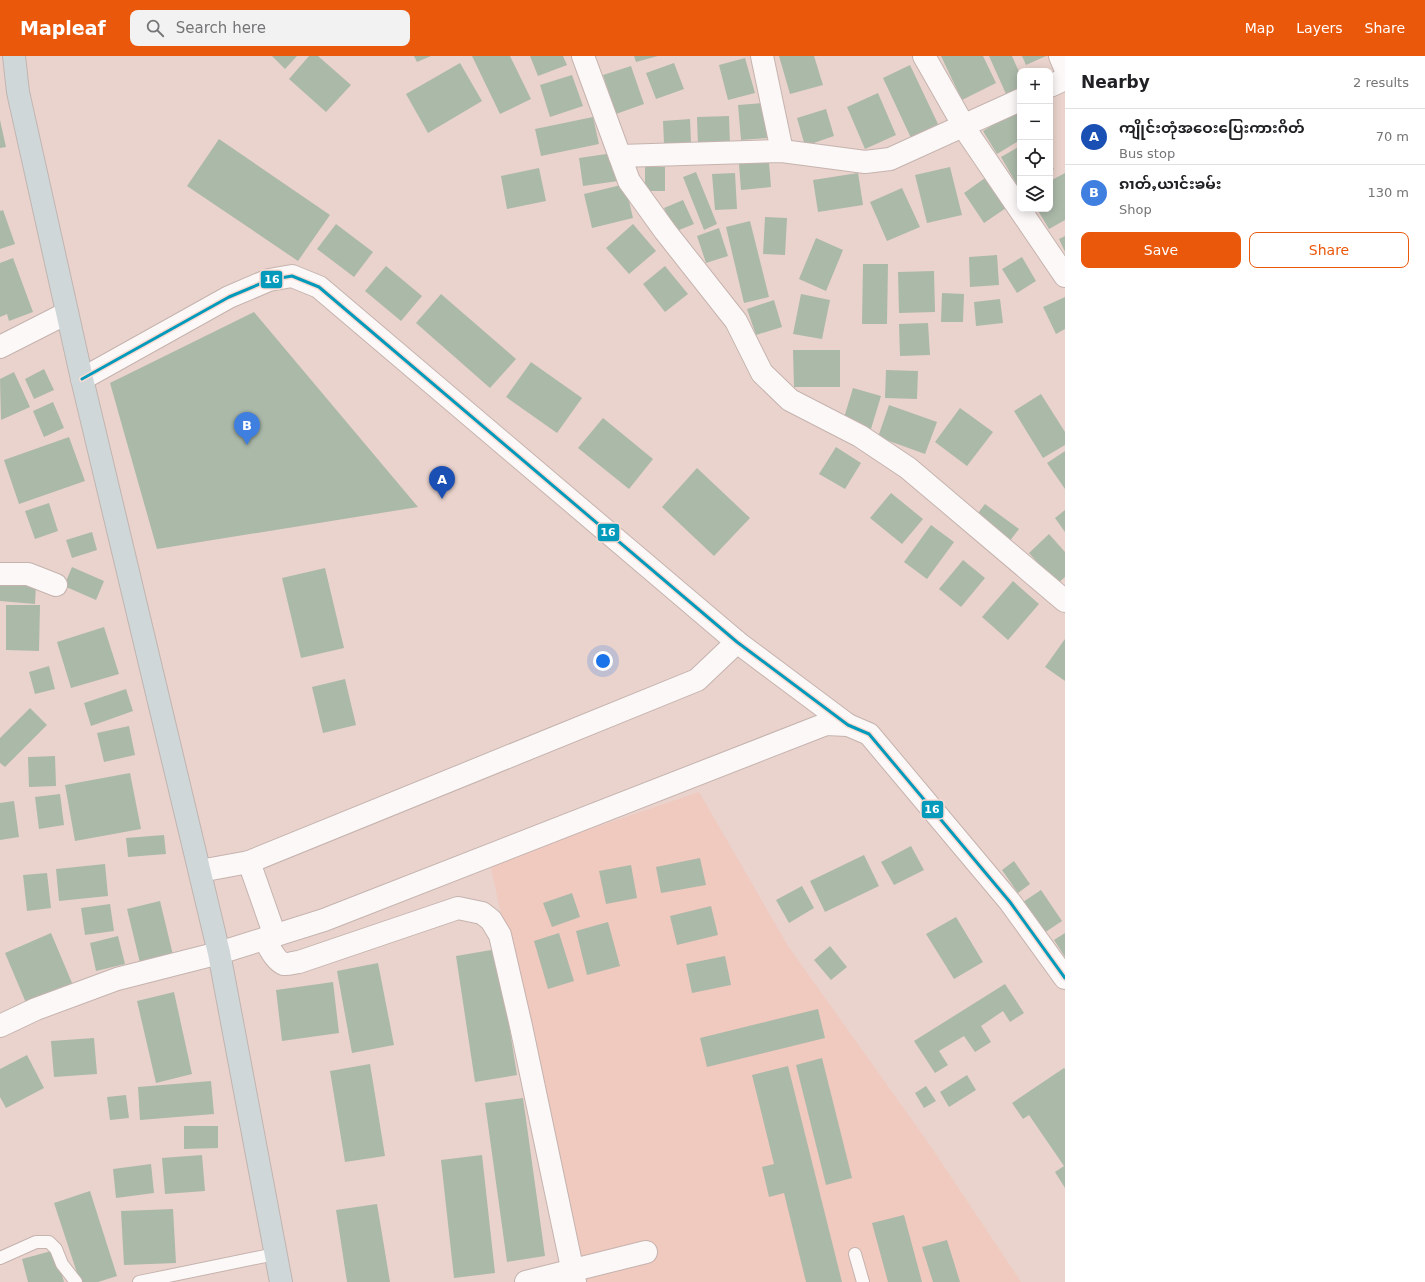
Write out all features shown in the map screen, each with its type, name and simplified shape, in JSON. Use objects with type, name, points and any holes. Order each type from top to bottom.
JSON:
[{"type":"highway","points":[[14,56],[18,92],[82,379],[219,953],[281,1282]]},
{"type":"street","points":[[583,56],[629,181],[665,231],[736,321],[762,374],[790,400],[860,436],[908,468],[1065,601]]},
{"type":"street","points":[[762,56],[782,151]]},
{"type":"street","points":[[924,56],[963,126],[1065,276]]},
{"type":"street","points":[[1060,56],[1065,68]]},
{"type":"street","points":[[1053,85],[1065,79]]},
{"type":"street","points":[[620,156],[782,151],[865,162],[890,159],[1017,101]]},
{"type":"street","points":[[82,379],[229,297],[269,280],[292,276],[319,287],[737,642],[848,725],[869,734],[1010,902],[1065,978]]},
{"type":"street","points":[[0,347],[67,313]]},
{"type":"street","points":[[0,574],[28,574],[56,585]]},
{"type":"street","points":[[200,871],[249,862],[697,680],[737,642]]},
{"type":"street","points":[[0,1026],[36,1009],[117,979],[219,953],[324,920],[826,724],[848,725]]},
{"type":"street","points":[[249,862],[275,957],[282,964],[299,962],[458,908],[482,913],[491,920],[500,935],[521,1026],[573,1276]]},
{"type":"street","points":[[324,920],[333,950]]},
{"type":"street","points":[[526,1282],[573,1276],[646,1252]]},
{"type":"lane","points":[[0,1258],[36,1242],[50,1242],[56,1249],[62,1264],[76,1282]]},
{"type":"lane","points":[[139,1282],[275,1254]]},
{"type":"lane","points":[[855,1254],[863,1282]]},
{"type":"shaded area","points":[[699,792],[788,946],[927,1141],[1021,1282],[586,1282],[569,1229],[490,863]]},
{"type":"building","points":[[272,56],[297,56],[285,69]]},
{"type":"building","points":[[309,56],[318,56],[351,85],[326,112],[289,79]]},
{"type":"building","points":[[414,56],[431,56],[417,62]]},
{"type":"building","points":[[472,56],[510,56],[531,99],[500,114]]},
{"type":"building","points":[[530,56],[563,56],[567,65],[538,76]]},
{"type":"building","points":[[634,56],[658,56],[636,62]]},
{"type":"building","points":[[779,56],[814,56],[823,85],[790,94]]},
{"type":"building","points":[[941,56],[983,56],[996,83],[962,100]]},
{"type":"building","points":[[989,56],[1012,56],[1017,68],[1017,89],[1006,94]]},
{"type":"building","points":[[1022,56],[1046,56],[1026,65]]},
{"type":"building","points":[[745,58],[755,93],[728,100],[719,65]]},
{"type":"building","points":[[460,63],[482,101],[428,133],[406,94]]},
{"type":"building","points":[[674,63],[684,89],[656,99],[646,73]]},
{"type":"building","points":[[910,65],[938,124],[911,138],[883,78]]},
{"type":"building","points":[[631,66],[644,104],[616,114],[603,75]]},
{"type":"building","points":[[572,75],[583,106],[550,117],[540,85]]},
{"type":"building","points":[[878,93],[896,135],[865,149],[847,107]]},
{"type":"building","points":[[765,103],[767,138],[741,140],[738,105]]},
{"type":"building","points":[[826,109],[834,136],[805,146],[797,118]]},
{"type":"building","points":[[1017,110],[1017,142],[997,154],[983,131]]},
{"type":"building","points":[[729,116],[730,144],[698,145],[697,117]]},
{"type":"building","points":[[593,117],[599,144],[541,156],[535,129]]},
{"type":"building","points":[[690,119],[691,143],[664,144],[663,121]]},
{"type":"building","points":[[0,120],[6,147],[0,148]]},
{"type":"building","points":[[219,139],[330,215],[298,261],[187,186]]},
{"type":"building","points":[[1017,148],[1017,185],[1001,157]]},
{"type":"building","points":[[613,153],[618,181],[583,186],[579,158]]},
{"type":"building","points":[[769,162],[771,187],[741,190],[739,164]]},
{"type":"building","points":[[645,167],[665,167],[665,191],[645,191]]},
{"type":"building","points":[[950,167],[962,215],[927,223],[915,175]]},
{"type":"building","points":[[539,168],[546,201],[507,209],[501,176]]},
{"type":"building","points":[[696,172],[717,224],[704,230],[683,177]]},
{"type":"building","points":[[735,173],[737,209],[715,210],[712,174]]},
{"type":"building","points":[[858,173],[863,205],[818,212],[813,180]]},
{"type":"building","points":[[1065,173],[1065,220],[1049,229],[1039,212],[1053,212],[1053,179]]},
{"type":"building","points":[[985,178],[1006,208],[984,223],[964,193]]},
{"type":"building","points":[[625,184],[633,218],[592,228],[584,194]]},
{"type":"building","points":[[902,188],[920,227],[887,241],[870,202]]},
{"type":"building","points":[[683,200],[694,224],[674,232],[664,208]]},
{"type":"building","points":[[3,210],[15,244],[0,249],[0,211]]},
{"type":"building","points":[[765,217],[787,218],[785,255],[763,254]]},
{"type":"building","points":[[750,221],[769,297],[744,303],[726,227]]},
{"type":"building","points":[[336,224],[373,252],[354,277],[317,249]]},
{"type":"building","points":[[633,224],[656,251],[629,274],[606,248]]},
{"type":"building","points":[[719,228],[728,256],[706,263],[697,236]]},
{"type":"building","points":[[1065,236],[1065,252],[1059,239]]},
{"type":"building","points":[[816,238],[843,250],[826,291],[799,279]]},
{"type":"building","points":[[997,255],[999,285],[970,287],[969,257]]},
{"type":"building","points":[[1022,257],[1036,281],[1017,293],[1002,269]]},
{"type":"building","points":[[13,258],[33,312],[9,321],[7,314],[0,317],[0,263]]},
{"type":"building","points":[[863,264],[888,264],[887,324],[862,324]]},
{"type":"building","points":[[386,266],[422,296],[401,321],[365,291]]},
{"type":"building","points":[[665,266],[688,294],[665,312],[643,284]]},
{"type":"building","points":[[934,271],[935,312],[899,313],[898,272]]},
{"type":"building","points":[[942,293],[964,294],[963,322],[941,322]]},
{"type":"building","points":[[441,294],[516,359],[490,388],[416,323]]},
{"type":"building","points":[[801,294],[830,300],[822,339],[793,334]]},
{"type":"building","points":[[1065,297],[1065,329],[1056,334],[1043,307]]},
{"type":"building","points":[[1000,299],[1003,323],[976,326],[974,302]]},
{"type":"building","points":[[774,300],[782,327],[756,335],[747,309]]},
{"type":"building","points":[[254,312],[418,507],[157,549],[110,383]]},
{"type":"building","points":[[928,323],[930,355],[900,356],[899,324]]},
{"type":"building","points":[[793,350],[840,350],[840,387],[794,387]]},
{"type":"building","points":[[531,362],[582,398],[557,433],[506,397]]},
{"type":"building","points":[[44,369],[54,390],[34,399],[25,379]]},
{"type":"building","points":[[886,370],[918,371],[917,399],[885,398]]},
{"type":"building","points":[[14,372],[30,407],[1,420],[0,379]]},
{"type":"building","points":[[853,388],[881,396],[871,429],[843,421]]},
{"type":"building","points":[[1041,394],[1065,432],[1065,445],[1043,458],[1014,411]]},
{"type":"building","points":[[53,402],[64,428],[44,437],[33,411]]},
{"type":"building","points":[[889,405],[937,422],[925,454],[878,437]]},
{"type":"building","points":[[960,408],[993,432],[967,466],[935,442]]},
{"type":"building","points":[[603,418],[653,459],[629,489],[578,448]]},
{"type":"building","points":[[69,437],[85,481],[19,504],[4,460]]},
{"type":"building","points":[[836,447],[861,463],[845,489],[819,474]]},
{"type":"building","points":[[1065,451],[1065,489],[1047,463]]},
{"type":"building","points":[[697,468],[750,518],[714,556],[662,507]]},
{"type":"building","points":[[891,493],[923,519],[902,544],[870,518]]},
{"type":"building","points":[[49,503],[58,531],[35,539],[25,511]]},
{"type":"building","points":[[985,504],[1019,529],[1009,542],[975,517]]},
{"type":"building","points":[[1065,510],[1065,532],[1055,518]]},
{"type":"building","points":[[931,525],[954,542],[927,579],[904,562]]},
{"type":"building","points":[[92,532],[97,550],[72,558],[66,540]]},
{"type":"building","points":[[1049,534],[1065,552],[1065,577],[1057,584],[1029,553]]},
{"type":"building","points":[[963,560],[985,578],[961,607],[939,589]]},
{"type":"building","points":[[72,567],[104,581],[96,600],[64,586]]},
{"type":"building","points":[[325,568],[344,648],[301,658],[282,578]]},
{"type":"building","points":[[0,581],[36,584],[35,604],[0,601]]},
{"type":"building","points":[[1013,581],[1039,604],[1008,640],[982,617]]},
{"type":"building","points":[[6,605],[40,605],[39,651],[6,650]]},
{"type":"building","points":[[104,627],[119,674],[71,688],[57,642]]},
{"type":"building","points":[[1065,639],[1065,681],[1045,667]]},
{"type":"building","points":[[49,666],[55,689],[35,694],[29,672]]},
{"type":"building","points":[[345,679],[356,725],[323,733],[312,687]]},
{"type":"building","points":[[126,689],[133,711],[91,726],[84,703]]},
{"type":"building","points":[[30,708],[47,725],[5,767],[0,763],[0,738]]},
{"type":"building","points":[[129,726],[135,755],[104,762],[97,733]]},
{"type":"building","points":[[55,756],[56,786],[29,787],[28,757]]},
{"type":"building","points":[[130,773],[141,829],[75,841],[65,785]]},
{"type":"building","points":[[60,794],[64,825],[39,829],[35,797]]},
{"type":"building","points":[[14,801],[19,837],[0,840],[0,803]]},
{"type":"building","points":[[164,835],[166,854],[128,857],[126,838]]},
{"type":"building","points":[[911,846],[924,870],[894,885],[881,862]]},
{"type":"building","points":[[864,855],[879,886],[825,912],[810,881]]},
{"type":"building","points":[[700,858],[706,885],[661,893],[656,867]]},
{"type":"building","points":[[1014,861],[1030,884],[1018,893],[1002,870]]},
{"type":"building","points":[[105,864],[108,896],[59,901],[56,869]]},
{"type":"building","points":[[631,865],[637,898],[606,904],[599,871]]},
{"type":"building","points":[[47,873],[51,908],[27,911],[23,875]]},
{"type":"building","points":[[802,886],[814,908],[789,923],[776,900]]},
{"type":"building","points":[[1041,890],[1062,921],[1044,933],[1023,902]]},
{"type":"building","points":[[572,893],[580,917],[552,927],[543,903]]},
{"type":"building","points":[[160,901],[173,955],[140,963],[127,909]]},
{"type":"building","points":[[110,904],[114,931],[85,935],[81,908]]},
{"type":"building","points":[[711,906],[718,935],[677,945],[670,916]]},
{"type":"building","points":[[956,917],[983,962],[954,979],[926,934]]},
{"type":"building","points":[[608,922],[620,966],[587,975],[576,931]]},
{"type":"building","points":[[51,933],[75,990],[29,1010],[5,953]]},
{"type":"building","points":[[559,933],[574,981],[548,989],[534,941]]},
{"type":"building","points":[[1065,933],[1065,957],[1054,940]]},
{"type":"building","points":[[118,936],[125,964],[96,971],[90,943]]},
{"type":"building","points":[[830,946],[847,967],[831,980],[814,960]]},
{"type":"building","points":[[497,949],[517,1075],[475,1082],[456,956]]},
{"type":"building","points":[[725,956],[731,985],[692,993],[686,964]]},
{"type":"building","points":[[378,963],[394,1045],[352,1053],[337,971]]},
{"type":"building","points":[[333,982],[339,1033],[282,1041],[276,990]]},
{"type":"building","points":[[1005,984],[1024,1013],[1010,1022],[1003,1011],[981,1026],[991,1042],[975,1052],[964,1036],[939,1051],[948,1065],[935,1073],[914,1041]]},
{"type":"building","points":[[174,992],[192,1074],[156,1083],[137,1001]]},
{"type":"building","points":[[818,1009],[825,1038],[707,1067],[700,1038]]},
{"type":"building","points":[[94,1038],[97,1074],[54,1077],[51,1041]]},
{"type":"building","points":[[27,1055],[44,1088],[6,1108],[0,1097],[0,1069]]},
{"type":"building","points":[[822,1058],[852,1178],[826,1185],[796,1065]]},
{"type":"building","points":[[370,1064],[385,1156],[345,1162],[330,1071]]},
{"type":"building","points":[[788,1066],[842,1282],[806,1282],[784,1193],[769,1197],[762,1167],[774,1164],[752,1075]]},
{"type":"building","points":[[1064,1068],[1065,1188],[1055,1172],[1064,1166],[1029,1115],[1023,1119],[1012,1103]]},
{"type":"building","points":[[967,1075],[976,1090],[949,1107],[940,1092]]},
{"type":"building","points":[[211,1081],[214,1114],[140,1120],[138,1087]]},
{"type":"building","points":[[926,1086],[936,1101],[924,1108],[915,1093]]},
{"type":"building","points":[[126,1095],[129,1118],[110,1120],[107,1097]]},
{"type":"building","points":[[523,1098],[545,1256],[507,1262],[485,1103]]},
{"type":"building","points":[[184,1126],[218,1126],[218,1148],[184,1149]]},
{"type":"building","points":[[202,1155],[205,1191],[165,1194],[162,1158]]},
{"type":"building","points":[[482,1155],[495,1273],[454,1278],[441,1160]]},
{"type":"building","points":[[151,1164],[154,1193],[116,1198],[113,1169]]},
{"type":"building","points":[[90,1191],[117,1276],[98,1282],[80,1282],[54,1203]]},
{"type":"building","points":[[377,1204],[390,1282],[347,1282],[336,1210]]},
{"type":"building","points":[[173,1209],[176,1263],[124,1265],[121,1211]]},
{"type":"building","points":[[904,1215],[922,1282],[888,1282],[872,1223]]},
{"type":"building","points":[[947,1240],[960,1282],[933,1282],[922,1247]]},
{"type":"building","points":[[55,1250],[64,1282],[28,1282],[22,1259]]},
{"type":"transit line","name":"16","points":[[82,379],[229,297],[269,280],[292,276],[319,287],[737,642],[848,725],[869,734],[1010,902],[1065,978]]},
{"type":"place","name":"ၵၢတ်ႇယၢင်းၶမ်း","points":[[247,445]]},
{"type":"place","name":"ကျိုင်းတုံအဝေးပြေးကားဂိတ်","points":[[442,499]]}]
